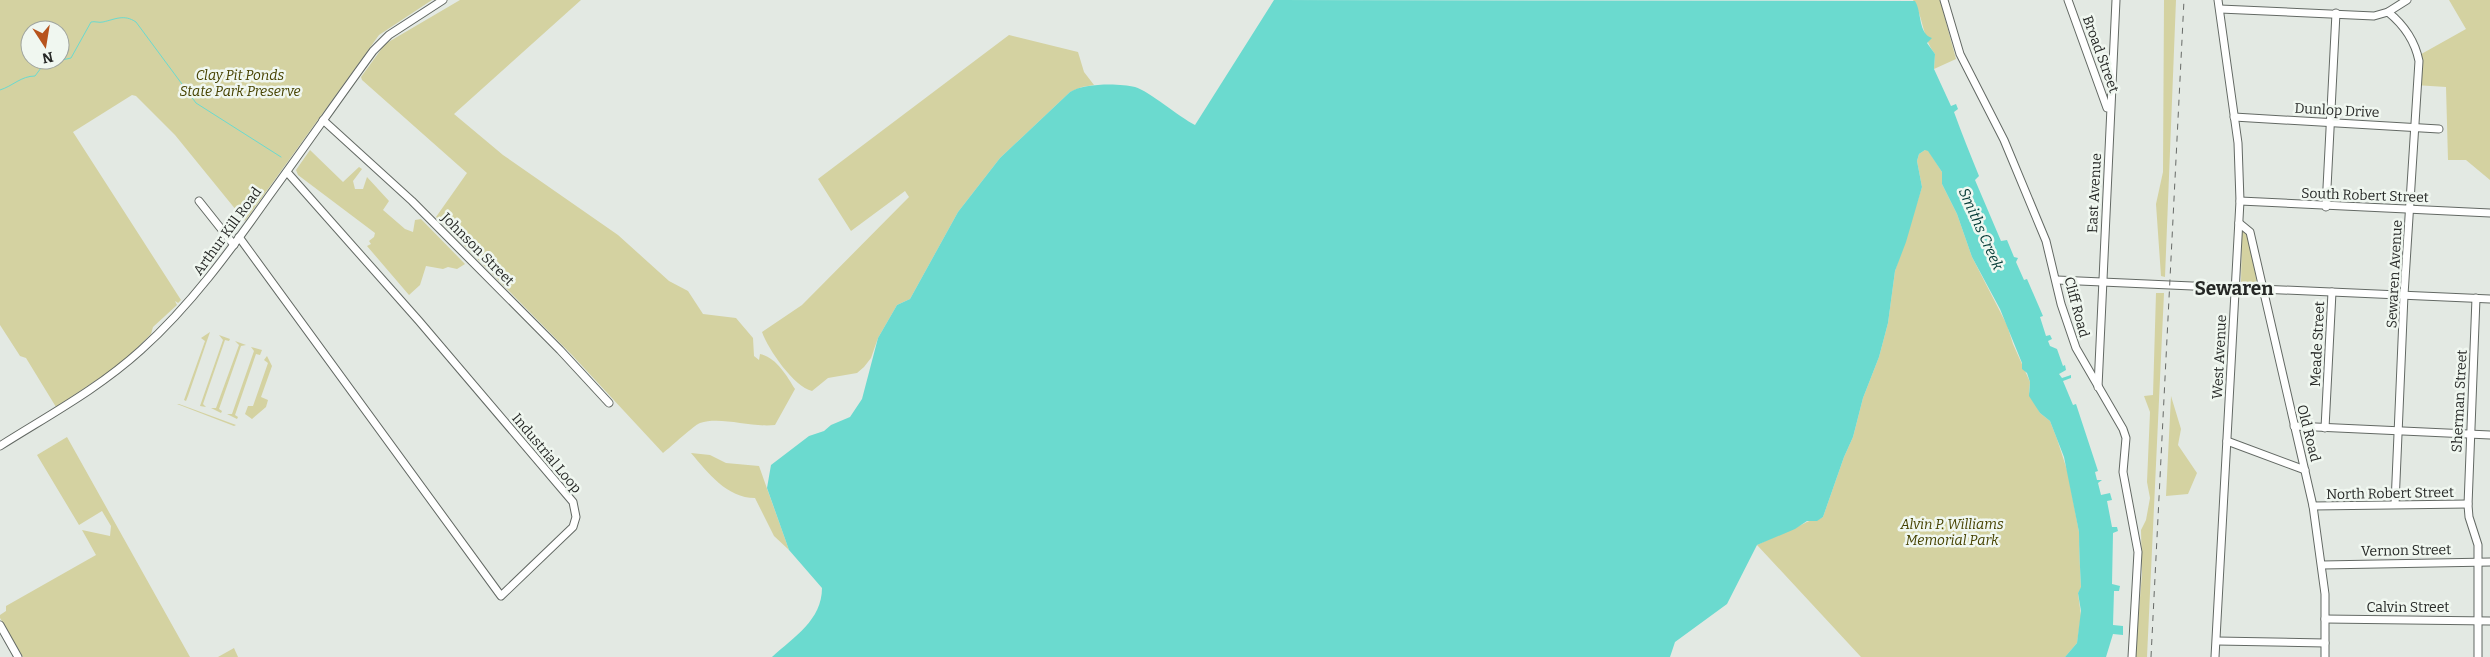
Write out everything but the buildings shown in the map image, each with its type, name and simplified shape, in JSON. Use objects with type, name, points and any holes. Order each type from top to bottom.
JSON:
[{"type":"street","name":"Arthur Kill Road","points":[[0,446],[77,400],[140,351],[193,297],[234,245],[382,41],[443,0]]},
{"type":"street","name":"Cliff Road","points":[[1944,0],[1957,46],[2004,140],[2046,241],[2069,330],[2098,388],[2123,429],[2126,438],[2123,472],[2138,552],[2132,657]]},
{"type":"street","name":"Broad Street","points":[[2068,0],[2104,94],[2109,118]]},
{"type":"street","name":"East Avenue","points":[[2098,388],[2109,118],[2116,0]]},
{"type":"street","name":"West Avenue","points":[[2215,657],[2240,201],[2238,143],[2218,0]]},
{"type":"street","points":[[2220,9],[2374,16],[2388,12],[2407,0]]},
{"type":"street","name":"Sewaren Avenue","points":[[2388,12],[2406,30],[2416,47],[2419,61],[2404,295],[2395,504]]},
{"type":"street","points":[[2326,207],[2336,13]]},
{"type":"street","name":"Dunlop Drive","points":[[2234,117],[2439,129]]},
{"type":"street","name":"Johnson Street","points":[[324,120],[396,185],[560,350],[609,403]]},
{"type":"street","name":"Industrial Loop","points":[[239,238],[501,596],[573,527],[576,517],[573,502],[419,321],[286,172]]},
{"type":"street","points":[[199,201],[234,245]]},
{"type":"street","name":"South Robert Street","points":[[2240,201],[2326,207],[2490,213]]},
{"type":"street","name":"Old Road","points":[[2239,223],[2250,232],[2313,506],[2322,564],[2325,657]]},
{"type":"street","points":[[2057,280],[2490,299]]},
{"type":"street","name":"Meade Street","points":[[2326,428],[2332,292]]},
{"type":"street","name":"Sherman Street","points":[[2476,298],[2468,504],[2469,517],[2478,545],[2478,657]]},
{"type":"street","points":[[2294,426],[2490,435]]},
{"type":"street","points":[[2226,441],[2305,470]]},
{"type":"street","name":"North Robert Street","points":[[2313,506],[2468,504]]},
{"type":"street","name":"Vernon Street","points":[[2322,564],[2490,562]]},
{"type":"street","name":"Calvin Street","points":[[2325,619],[2490,621]]},
{"type":"street","points":[[0,625],[18,657]]},
{"type":"street","points":[[2217,640],[2325,643]]},
{"type":"green space","name":"Clay Pit Ponds State Park Preserve","points":[[0,0],[432,0],[379,35],[245,221],[175,135],[136,96],[132,95],[73,132],[181,300],[178,303],[175,301],[177,305],[153,327],[151,334],[129,356],[56,407],[26,358],[20,356],[0,325]]},
{"type":"green space","points":[[460,0],[581,0],[454,114],[503,155],[618,235],[669,281],[688,291],[703,314],[736,318],[753,338],[754,356],[759,360],[760,354],[776,363],[795,389],[775,425],[727,421],[700,423],[663,453],[572,355],[436,217],[467,173],[362,80],[361,77],[385,44]]},
{"type":"green space","points":[[1913,0],[1940,0],[1956,59],[1934,69],[1935,54],[1928,41]]},
{"type":"green space","points":[[2164,0],[2176,0],[2165,277],[2161,276],[2156,204],[2163,172]]},
{"type":"green space","points":[[2449,0],[2490,0],[2490,180],[2466,160],[2448,160],[2446,87],[2415,85],[2416,57],[2466,29]]},
{"type":"green space","points":[[1009,35],[1078,52],[1084,72],[1094,85],[1070,92],[1000,158],[958,212],[910,299],[897,305],[878,338],[871,358],[864,367],[857,373],[828,378],[812,391],[805,388],[782,366],[762,332],[802,305],[909,197],[905,191],[851,231],[818,179]]},
{"type":"green space","points":[[310,150],[343,182],[359,167],[362,169],[353,181],[355,189],[363,189],[367,177],[389,201],[383,210],[405,229],[413,232],[415,220],[421,219],[465,264],[457,269],[426,266],[420,285],[409,295],[367,246],[371,244],[369,241],[374,237],[375,233],[298,175],[296,170]]},
{"type":"green space","name":"Alvin P. Williams Memorial Park","points":[[1928,150],[1942,172],[1942,184],[1957,214],[1972,257],[2007,325],[2013,344],[2030,382],[2029,392],[2040,413],[2050,421],[2068,473],[2079,532],[2081,588],[2078,593],[2081,616],[2077,643],[2065,657],[1861,657],[1757,545],[1807,522],[1823,517],[1853,437],[1863,398],[1879,357],[1888,323],[1895,271],[1922,187],[1917,161],[1919,154]]},
{"type":"green space","points":[[2242,230],[2248,237],[2257,283],[2241,283]]},
{"type":"green space","points":[[2156,293],[2164,293],[2147,657],[2135,657],[2142,574],[2141,530],[2146,520],[2150,498],[2147,482],[2150,412],[2144,396],[2153,395]]},
{"type":"green space","points":[[210,332],[186,401],[184,400],[205,341],[201,338]]},
{"type":"green space","points":[[219,335],[230,339],[229,341],[225,340],[203,404],[206,407],[200,406],[223,340]]},
{"type":"green space","points":[[235,341],[246,345],[241,346],[219,409],[222,411],[221,413],[211,408],[216,408],[239,345]]},
{"type":"green space","points":[[251,347],[262,350],[260,355],[256,354],[235,415],[238,417],[237,419],[227,414],[232,414],[254,351]]},
{"type":"green space","points":[[267,356],[272,366],[261,397],[268,400],[266,407],[252,419],[245,414],[248,406],[253,406],[268,363],[264,360]]},
{"type":"green space","points":[[2171,396],[2181,429],[2178,445],[2197,473],[2188,494],[2166,496]]},
{"type":"green space","points":[[177,404],[179,404],[236,425],[234,426]]},
{"type":"green space","points":[[67,437],[190,657],[23,657],[0,618],[0,615],[6,611],[6,606],[96,555],[82,530],[110,536],[111,526],[102,511],[79,525],[37,455]]},
{"type":"green space","points":[[691,453],[710,455],[726,463],[759,466],[789,550],[774,536],[755,498],[745,497],[727,489],[711,476]]},
{"type":"green space","points":[[234,648],[238,657],[218,657]]},
{"type":"water","name":"Smiths Creek","points":[[1274,0],[1915,1],[1924,32],[1932,38],[1927,43],[1935,54],[1934,69],[1951,106],[1956,104],[1958,109],[1954,112],[1979,176],[1975,180],[2001,241],[2007,240],[2014,257],[2018,258],[2016,262],[2024,280],[2027,279],[2043,316],[2040,317],[2046,336],[2050,335],[2052,339],[2048,341],[2050,346],[2057,349],[2063,366],[2065,365],[2066,370],[2059,374],[2062,378],[2071,375],[2071,378],[2063,381],[2073,405],[2076,404],[2098,471],[2095,472],[2097,480],[2102,480],[2098,483],[2101,495],[2110,493],[2112,500],[2107,501],[2112,527],[2117,527],[2118,531],[2113,533],[2112,584],[2120,586],[2119,591],[2114,591],[2113,625],[2123,626],[2123,635],[2113,634],[2106,657],[2065,657],[2077,643],[2081,611],[2078,593],[2081,587],[2079,532],[2064,457],[2050,421],[2040,413],[2029,396],[2030,382],[2027,373],[2022,369],[2022,363],[2000,309],[1972,257],[1957,214],[1942,184],[1942,172],[1928,151],[1925,150],[1919,154],[1917,161],[1922,187],[1906,242],[1895,271],[1888,323],[1879,357],[1863,398],[1853,437],[1823,517],[1817,521],[1807,521],[1795,529],[1757,545],[1727,604],[1675,642],[1670,657],[772,657],[812,619],[821,599],[822,588],[789,550],[767,488],[771,465],[809,436],[824,431],[831,425],[850,417],[862,399],[878,338],[897,305],[910,299],[958,212],[1000,158],[1070,92],[1076,89],[1102,85],[1135,87],[1141,89],[1195,125]]},
{"type":"waterway","points":[[0,90],[21,79],[35,76],[44,64],[71,58],[91,22],[128,18],[136,22],[196,103],[281,157]]},
{"type":"railway","points":[[2151,657],[2184,0]]},
{"type":"district","name":"Sewaren","points":[[2234,288]]}]
